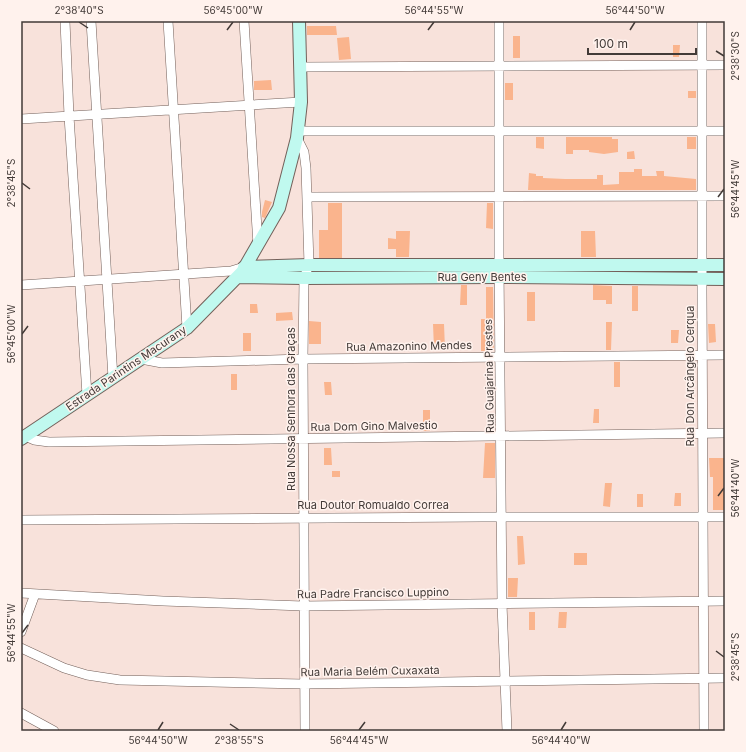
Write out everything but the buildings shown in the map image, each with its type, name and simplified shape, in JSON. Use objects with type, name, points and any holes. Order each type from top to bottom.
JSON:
[{"type":"street","points":[[65,21],[69,116],[87,396]]},
{"type":"street","points":[[91,21],[95,114],[113,378]]},
{"type":"street","points":[[168,21],[186,328]]},
{"type":"street","points":[[244,21],[248,105],[258,246]]},
{"type":"street","name":"Estrada Parintins Macurany","points":[[23,437],[87,396],[186,328],[238,272],[258,246],[278,208],[298,135],[301,102],[298,21]]},
{"type":"street","name":"Rua Guajarina Prestes","points":[[499,21],[499,271],[502,436],[502,604],[507,731]]},
{"type":"street","name":"Rua Don Arcângelo Cerqua","points":[[702,21],[704,731]]},
{"type":"street","points":[[300,67],[725,65]]},
{"type":"street","points":[[21,118],[301,102]]},
{"type":"street","points":[[298,135],[725,131]]},
{"type":"street","name":"Rua Nossa Senhora das Graças","points":[[298,135],[304,152],[309,265],[304,278],[303,359],[303,606],[305,731]]},
{"type":"street","points":[[307,197],[725,196]]},
{"type":"street","name":"Rua Geny Bentes","points":[[238,272],[309,265],[725,279]]},
{"type":"street","name":"Rua Geny Bentes","points":[[238,272],[304,278],[725,265]]},
{"type":"street","points":[[21,285],[238,272]]},
{"type":"street","name":"Rua Amazonino Mendes","points":[[141,359],[162,363],[303,359],[725,355]]},
{"type":"street","name":"Rua Dom Gino Malvestio","points":[[23,437],[50,442],[725,433]]},
{"type":"street","name":"Rua Doutor Romualdo Correa","points":[[21,520],[725,517]]},
{"type":"street","name":"Rua Padre Francisco Luppino","points":[[21,593],[163,601],[303,606],[725,601]]},
{"type":"street","points":[[21,632],[35,594]]},
{"type":"street","name":"Rua Maria Belém Cuxaxata","points":[[21,648],[51,664],[102,678],[304,684],[725,678]]},
{"type":"street","points":[[21,713],[54,731]]}]
